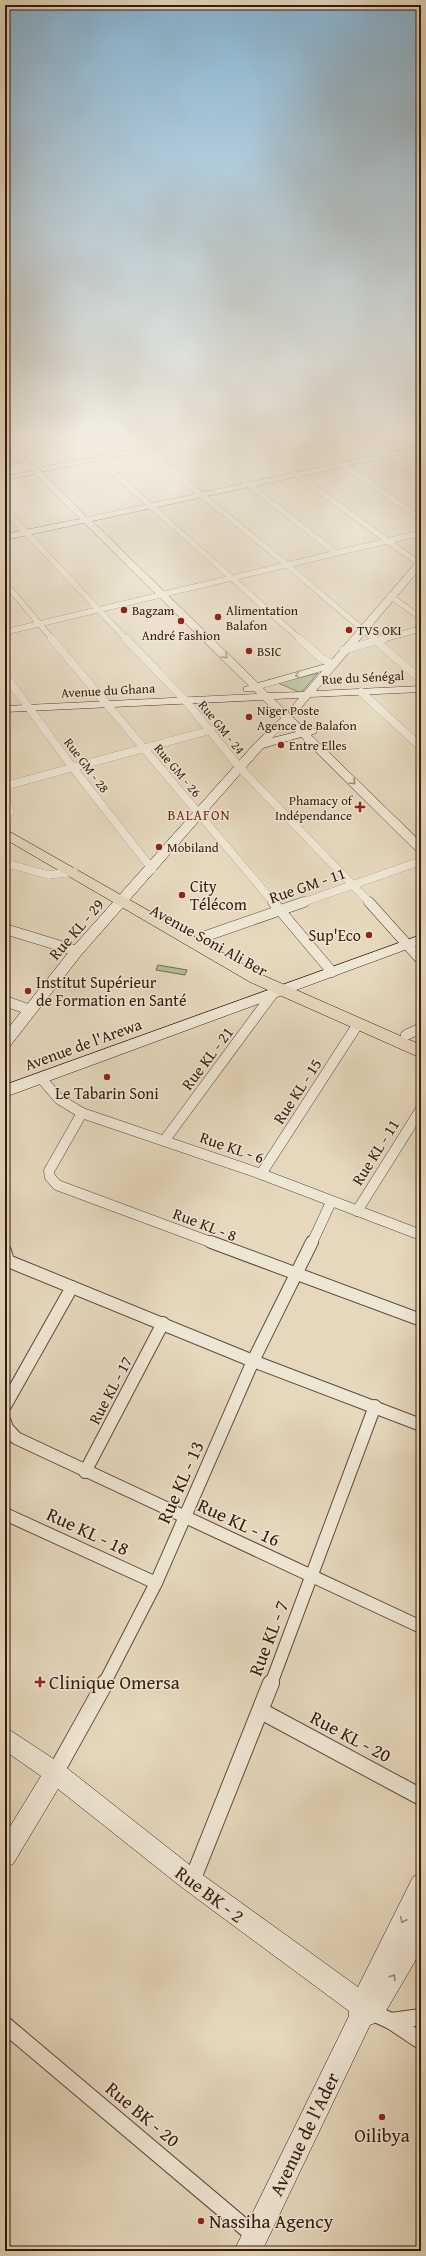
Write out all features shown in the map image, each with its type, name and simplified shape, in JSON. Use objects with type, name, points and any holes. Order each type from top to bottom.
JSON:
[{"type":"main road","name":"Avenue Soni Ali Ber","points":[[5,826],[74,872],[202,937],[283,989],[416,1047]]},
{"type":"main road","name":"Avenue Soni Ali Ber","points":[[5,826],[125,898],[211,954],[358,1024],[416,1047]]},
{"type":"street","name":"Rue GM - 24","points":[[35,543],[97,610],[184,700],[211,730],[240,768],[354,884],[421,960]]},
{"type":"street","points":[[110,543],[166,594],[261,685],[278,695],[290,714]]},
{"type":"street","points":[[118,543],[166,594]]},
{"type":"street","points":[[195,543],[330,666],[331,678],[336,683],[355,692],[421,747]]},
{"type":"street","points":[[260,543],[378,641],[421,680]]},
{"type":"street","points":[[324,543],[335,552]]},
{"type":"street","points":[[5,632],[373,543]]},
{"type":"street","points":[[392,543],[420,564]]},
{"type":"street","name":"Rue KL - 29","points":[[5,1042],[77,951],[199,815],[259,745],[290,714],[390,596],[420,564]]},
{"type":"street","name":"Rue GM - 26","points":[[5,583],[332,972]]},
{"type":"street","points":[[390,596],[421,618]]},
{"type":"street","points":[[344,650],[421,630]]},
{"type":"street","name":"Avenue du Ghana","points":[[213,699],[330,666]]},
{"type":"street","name":"Rue GM - 28","points":[[5,676],[73,768],[152,868]]},
{"type":"street","points":[[261,685],[265,696],[290,714],[421,834]]},
{"type":"street","name":"Rue du Sénégal","points":[[307,694],[421,689]]},
{"type":"street","name":"Avenue du Ghana","points":[[5,709],[307,694]]},
{"type":"street","points":[[5,786],[73,768],[143,746],[211,730]]},
{"type":"street","points":[[259,745],[309,732]]},
{"type":"street","points":[[309,732],[421,849]]},
{"type":"street","points":[[5,796],[10,811],[5,826]]},
{"type":"street","name":"Rue GM - 11","points":[[202,937],[421,861]]},
{"type":"street","points":[[5,863],[47,875],[57,876],[74,872]]},
{"type":"street","points":[[5,929],[77,951]]},
{"type":"street","name":"Avenue de l'Arewa","points":[[5,1091],[421,939]]},
{"type":"street","name":"Rue KL - 21","points":[[164,1141],[283,989]]},
{"type":"street","points":[[5,1001],[30,1010]]},
{"type":"street","name":"Rue KL - 15","points":[[260,1174],[358,1024]]},
{"type":"street","points":[[416,1047],[421,1028]]},
{"type":"street","name":"Rue KL - 6","points":[[41,1078],[47,1088],[65,1105],[82,1113],[260,1174],[421,1235]]},
{"type":"street","name":"Rue KL - 11","points":[[357,1211],[421,1109]]},
{"type":"street","name":"Rue KL - 8","points":[[82,1113],[49,1171],[50,1177],[57,1185],[421,1320]]},
{"type":"street","name":"Rue KL - 13","points":[[55,1773],[95,1702],[156,1583],[253,1360],[297,1275],[331,1202]]},
{"type":"street","points":[[6,1260],[253,1360],[421,1425]]},
{"type":"street","points":[[5,1406],[72,1287]]},
{"type":"street","name":"Rue KL - 17","points":[[85,1472],[163,1323]]},
{"type":"street","name":"Rue KL - 7","points":[[192,1881],[261,1711],[375,1406]]},
{"type":"street","name":"Rue KL - 16","points":[[5,1422],[7,1428],[16,1438],[85,1472],[185,1517],[311,1577],[421,1626]]},
{"type":"street","name":"Rue KL - 18","points":[[6,1517],[156,1583]]},
{"type":"street","name":"Rue KL - 20","points":[[261,1711],[421,1797]]},
{"type":"street","name":"Rue BK - 2","points":[[5,1738],[55,1773],[192,1881],[371,2014],[421,2041]]},
{"type":"street","points":[[5,1856],[55,1773]]},
{"type":"street","name":"Avenue de l'Ader","points":[[371,2014],[421,1885]]},
{"type":"street","name":"Avenue de l'Ader","points":[[251,2244],[371,2014],[421,1928]]},
{"type":"street","points":[[371,2014],[421,2017]]},
{"type":"street","name":"Rue BK - 20","points":[[5,2025],[251,2244]]},
{"type":"green space","points":[[318,673],[301,693],[278,683]]},
{"type":"green space","points":[[158,965],[187,970],[185,975],[156,970]]},
{"type":"place","name":"Bagzam","points":[[124,610]]},
{"type":"place","name":"Alimentation Balafon","points":[[218,617]]},
{"type":"place","name":"André Fashion","points":[[181,621]]},
{"type":"place","name":"TVS OKI","points":[[349,630]]},
{"type":"place","name":"BSIC","points":[[249,651]]},
{"type":"place","name":"Niger Poste Agence de Balafon","points":[[249,717]]},
{"type":"place","name":"Entre Elles","points":[[281,745]]},
{"type":"place","name":"Phamacy of Indépendance","points":[[360,807]]},
{"type":"place","name":"Mobiland","points":[[159,847]]},
{"type":"place","name":"City Télécom","points":[[182,895]]},
{"type":"place","name":"Sup'Eco","points":[[369,935]]},
{"type":"place","name":"Institut Supérieur de Formation en Santé","points":[[28,991]]},
{"type":"place","name":"Le Tabarin Soni","points":[[107,1077]]},
{"type":"place","name":"Clinique Omersa","points":[[40,1682]]},
{"type":"place","name":"Oilibya","points":[[382,2117]]},
{"type":"place","name":"Nassiha Agency","points":[[201,2221]]},
{"type":"district","name":"BALAFON","points":[[199,815]]}]
